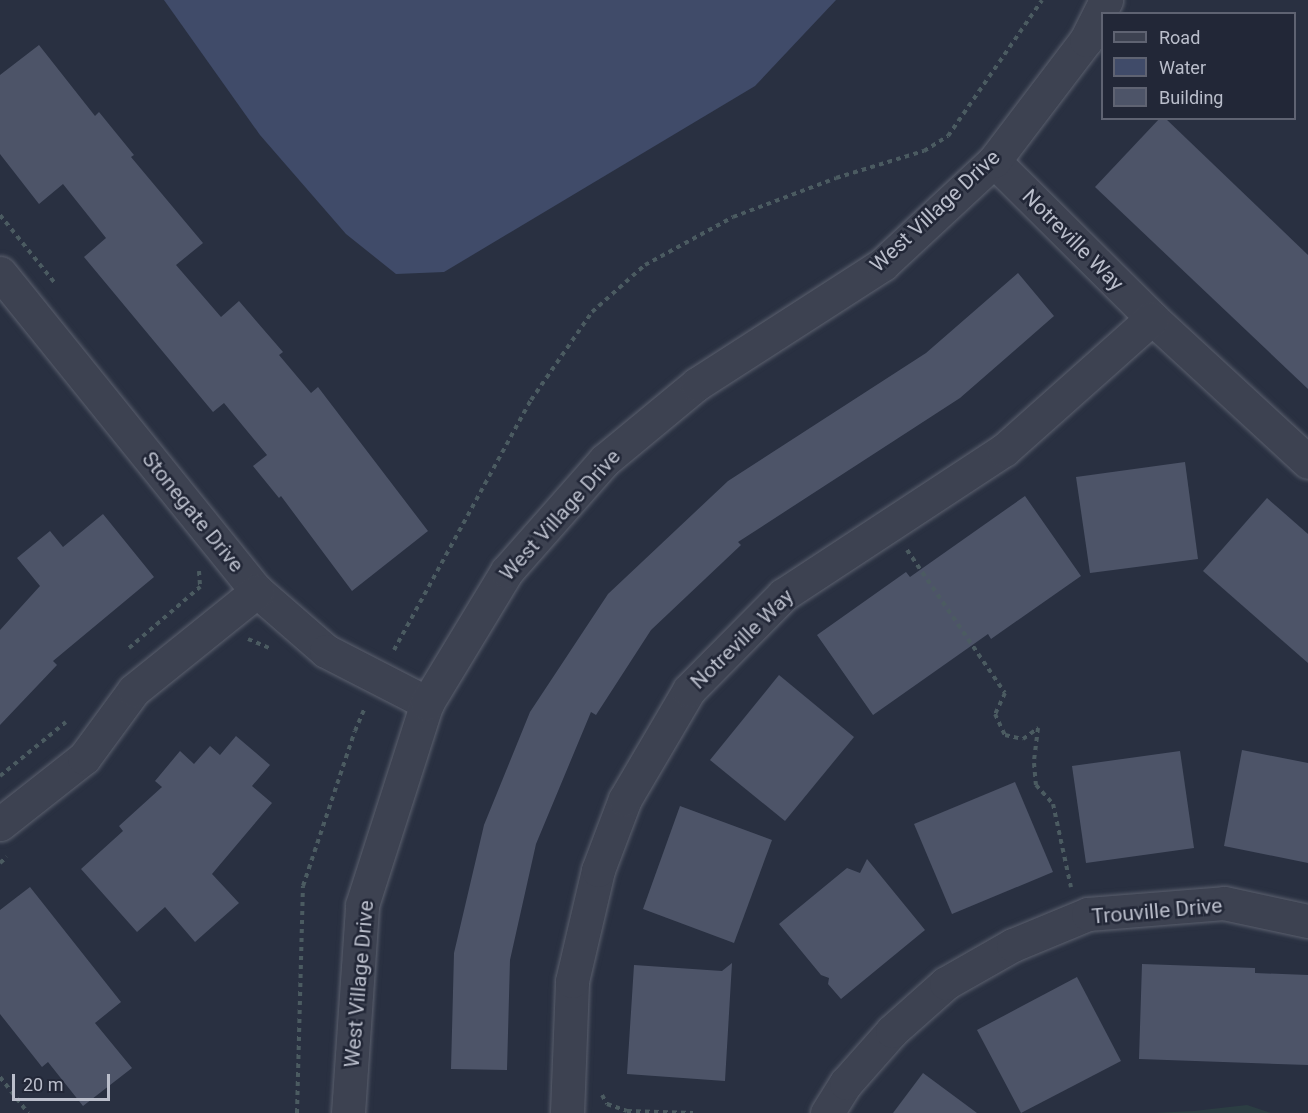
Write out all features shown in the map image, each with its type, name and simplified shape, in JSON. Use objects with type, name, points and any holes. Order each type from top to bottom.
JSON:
[{"type":"street","name":"West Village Drive","points":[[348,1113],[362,905],[427,703],[507,571],[604,460],[697,384],[883,264],[994,161],[1086,40],[1106,0]]},
{"type":"street","name":"Notreville Way","points":[[994,161],[1152,318],[1308,462]]},
{"type":"street","name":"Stonegate Drive","points":[[0,273],[257,591],[326,651],[427,703]]},
{"type":"street","name":"Notreville Way","points":[[567,1113],[572,981],[598,870],[625,799],[689,690],[783,595],[1004,450],[1152,318]]},
{"type":"street","points":[[0,824],[84,758],[134,690],[257,591]]},
{"type":"street","name":"Trouville Drive","points":[[827,1113],[846,1083],[892,1031],[946,983],[1013,945],[1088,914],[1224,903],[1308,921]]},
{"type":"path","points":[[0,215],[57,286]]},
{"type":"path","points":[[904,545],[1005,693],[994,714],[1005,735],[1023,739],[1038,728],[1034,763],[1036,784],[1053,804],[1072,894]]},
{"type":"path","points":[[240,643],[248,639],[279,652]]},
{"type":"path","points":[[356,702],[366,706]]},
{"type":"path","points":[[0,863],[9,856]]},
{"type":"path","points":[[0,1077],[28,1113]]},
{"type":"path","points":[[599,1090],[607,1104],[627,1111],[693,1113]]},
{"type":"shaded area","points":[[1247,1105],[1271,1113],[1153,1113],[1194,1111]]},
{"type":"water","points":[[164,0],[836,0],[755,86],[444,272],[396,274],[346,234],[260,135]]},
{"type":"building","points":[[39,45],[95,116],[99,112],[134,155],[131,157],[203,243],[176,265],[221,317],[239,301],[283,352],[279,355],[311,393],[318,387],[428,531],[352,591],[281,496],[279,498],[253,466],[267,455],[224,403],[213,412],[84,257],[106,238],[63,184],[39,204],[0,154],[0,75]]},
{"type":"building","points":[[1158,120],[1167,120],[1308,255],[1308,389],[1095,187]]},
{"type":"building","points":[[1018,273],[1054,316],[960,398],[738,542],[741,545],[651,630],[596,715],[591,712],[536,844],[510,960],[507,1070],[451,1069],[454,953],[484,825],[530,712],[608,594],[728,481],[926,353]]},
{"type":"building","points":[[1185,462],[1198,559],[1090,573],[1076,477]]},
{"type":"building","points":[[1025,496],[1081,576],[991,639],[988,634],[873,715],[817,635],[906,572],[910,577]]},
{"type":"building","points":[[1267,498],[1308,534],[1308,663],[1203,571]]},
{"type":"building","points":[[103,514],[154,577],[53,661],[57,665],[0,725],[0,630],[40,586],[17,558],[50,531],[63,547]]},
{"type":"building","points":[[779,675],[854,737],[785,821],[710,760]]},
{"type":"building","points":[[236,736],[270,765],[252,786],[272,803],[212,874],[239,903],[195,942],[165,907],[137,932],[81,869],[123,831],[119,826],[162,787],[155,781],[180,751],[194,764],[210,746],[220,755]]},
{"type":"building","points":[[1242,750],[1308,763],[1308,863],[1224,846]]},
{"type":"building","points":[[1180,751],[1194,848],[1086,863],[1072,766]]},
{"type":"building","points":[[1015,782],[1053,872],[952,914],[914,824]]},
{"type":"building","points":[[680,806],[772,840],[734,943],[643,909]]},
{"type":"building","points":[[867,859],[925,930],[841,999],[828,984],[829,978],[821,975],[779,924],[847,868],[860,873]]},
{"type":"building","points":[[30,887],[121,1002],[95,1023],[132,1068],[83,1106],[48,1062],[42,1067],[0,1014],[0,910]]},
{"type":"building","points":[[732,963],[725,1081],[627,1074],[634,965],[722,971]]},
{"type":"building","points":[[1142,964],[1255,968],[1255,973],[1308,975],[1308,1065],[1139,1059]]},
{"type":"building","points":[[1077,977],[1121,1061],[1021,1113],[977,1030]]},
{"type":"building","points":[[923,1073],[977,1113],[893,1113]]}]
